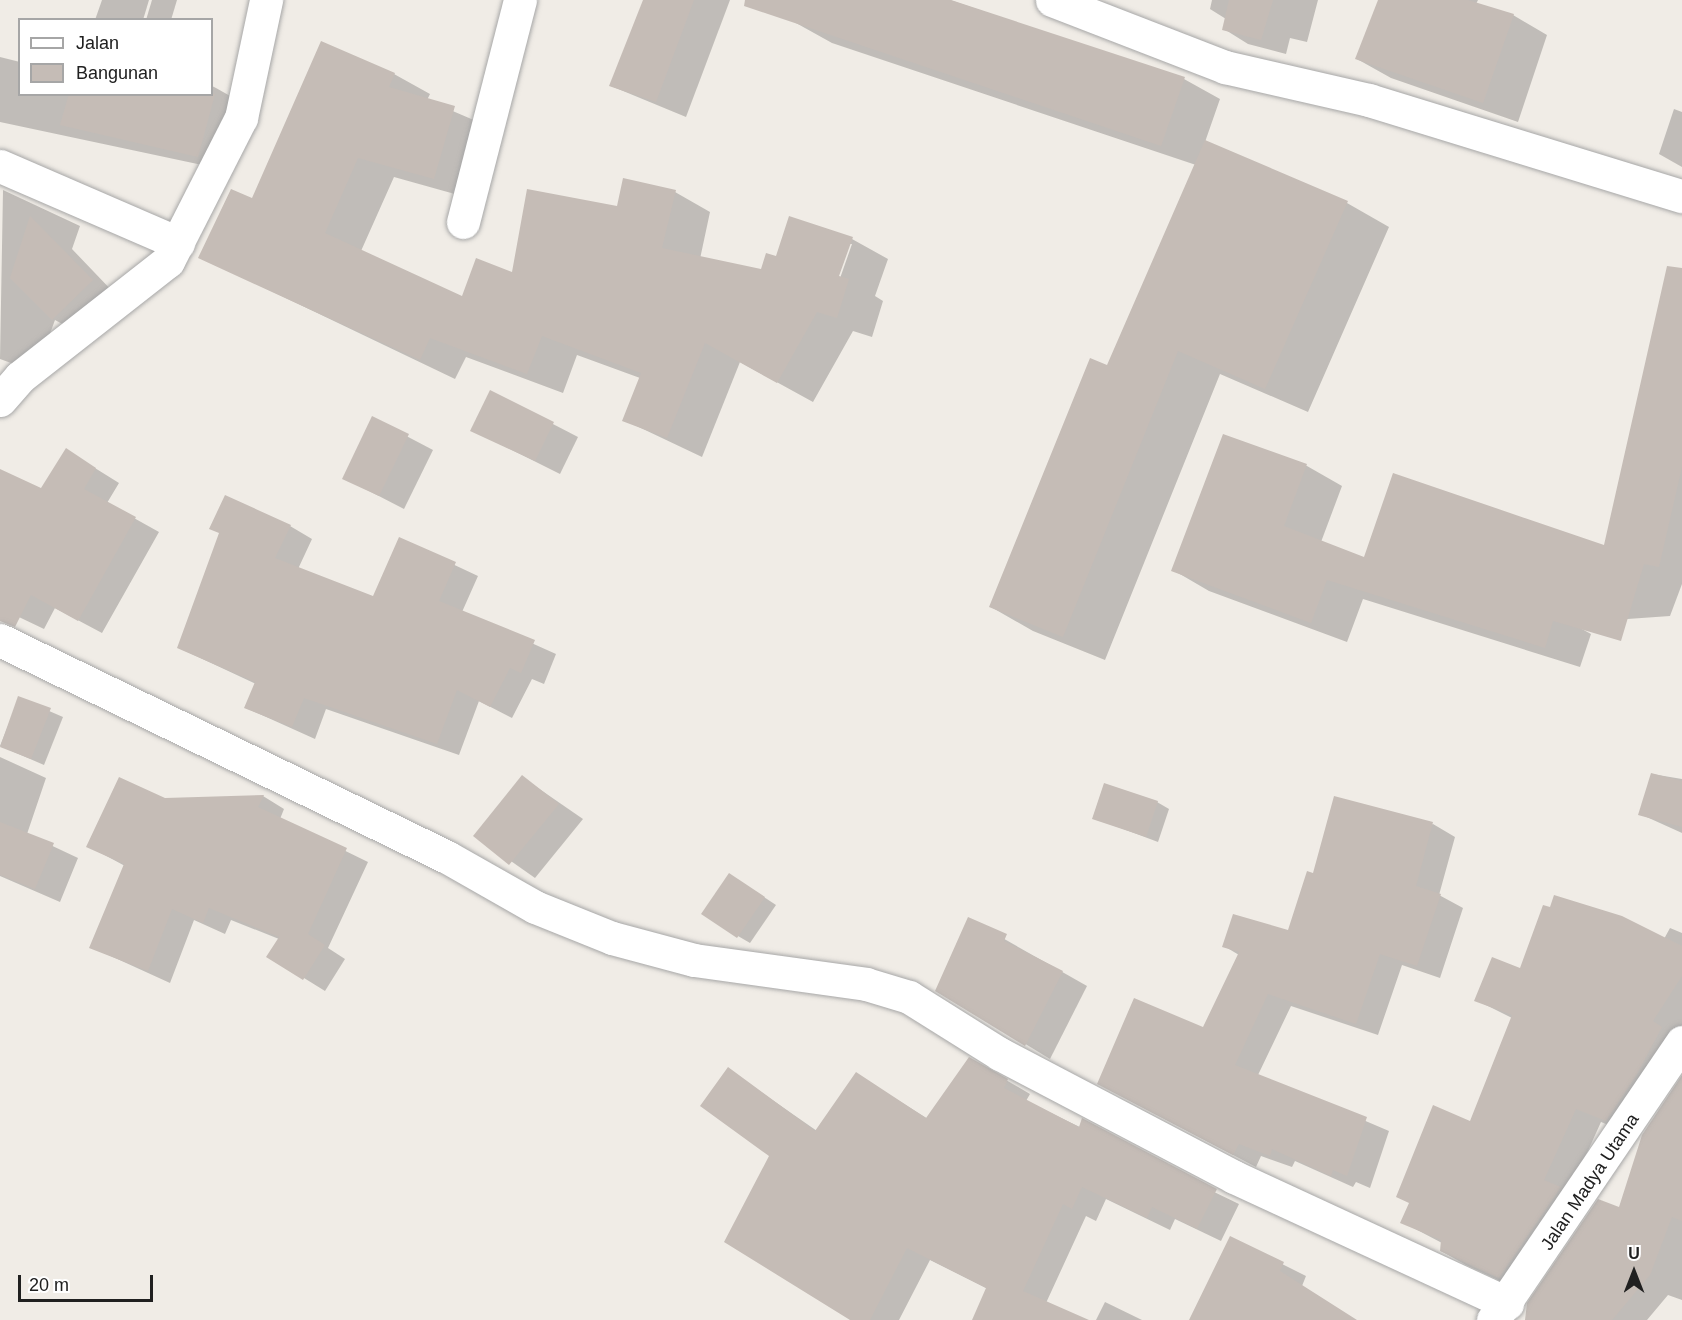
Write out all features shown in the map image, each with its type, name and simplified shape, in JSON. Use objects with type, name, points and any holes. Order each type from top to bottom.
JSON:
[{"type":"street","points":[[0,400],[20,377],[144,285],[178,243],[242,118],[266,0]]},
{"type":"street","points":[[463,222],[520,0]]},
{"type":"street","points":[[1052,0],[1225,68],[1369,100],[1682,196]]},
{"type":"street","points":[[0,166],[178,243]]},
{"type":"street","points":[[0,640],[447,857],[535,907],[612,938],[694,960],[866,984],[909,997],[1000,1054],[1234,1177],[1500,1312]]},
{"type":"street","name":"Jalan Madya Utama","points":[[1500,1312],[1682,1042]]},
{"type":"building","points":[[643,0],[694,0],[656,102],[609,86]]},
{"type":"building","points":[[745,0],[951,0],[1185,77],[1161,146],[744,6]]},
{"type":"building","points":[[1229,0],[1273,0],[1261,40],[1222,30]]},
{"type":"building","points":[[1378,0],[1468,0],[1514,14],[1483,103],[1355,59]]},
{"type":"building","points":[[321,41],[395,73],[389,87],[455,106],[434,179],[358,158],[325,233],[462,296],[476,258],[512,272],[527,189],[617,206],[623,178],[676,190],[662,248],[761,269],[766,253],[776,256],[789,216],[853,237],[839,276],[849,279],[837,318],[817,312],[777,383],[705,343],[667,438],[622,421],[641,373],[542,336],[527,374],[430,338],[420,360],[198,258],[231,189],[252,198]]},
{"type":"building","points":[[215,94],[198,157],[60,125],[68,96],[213,96]]},
{"type":"building","points":[[1205,140],[1348,201],[1265,389],[1178,351],[1063,637],[989,607],[1090,358],[1107,365]]},
{"type":"building","points":[[30,216],[93,280],[52,320],[10,278]]},
{"type":"building","points":[[1667,266],[1682,268],[1682,467],[1659,567],[1644,564],[1621,641],[1553,621],[1545,648],[1327,580],[1311,623],[1171,571],[1223,434],[1307,464],[1284,526],[1364,557],[1393,473],[1604,545]]},
{"type":"building","points":[[490,390],[554,422],[535,461],[470,431]]},
{"type":"building","points":[[372,416],[409,434],[379,496],[342,479]]},
{"type":"building","points":[[66,448],[96,468],[84,489],[136,517],[78,621],[31,595],[15,627],[0,621],[0,469],[41,488]]},
{"type":"building","points":[[225,495],[291,525],[275,558],[373,596],[399,537],[456,562],[439,601],[535,640],[521,673],[510,668],[490,707],[457,690],[437,744],[304,698],[292,727],[244,708],[255,682],[177,648],[219,533],[209,529]]},
{"type":"building","points":[[18,696],[51,708],[31,759],[0,747]]},
{"type":"building","points":[[1651,773],[1682,781],[1682,827],[1638,815]]},
{"type":"building","points":[[522,775],[559,804],[509,865],[473,836]]},
{"type":"building","points":[[119,777],[165,798],[264,795],[258,807],[347,848],[308,934],[325,945],[303,980],[266,957],[279,937],[209,908],[203,923],[172,909],[148,971],[89,948],[124,864],[86,847]]},
{"type":"building","points":[[1104,783],[1158,801],[1146,837],[1092,819]]},
{"type":"building","points":[[1334,796],[1433,822],[1416,886],[1441,894],[1417,966],[1380,954],[1356,1024],[1268,994],[1235,1065],[1367,1117],[1347,1176],[1333,1170],[1331,1176],[1272,1149],[1270,1156],[1239,1144],[1233,1155],[1097,1084],[1134,998],[1203,1027],[1239,952],[1222,947],[1233,914],[1288,930],[1307,871],[1313,873]]},
{"type":"building","points":[[0,822],[54,843],[35,889],[0,875]]},
{"type":"building","points":[[729,873],[765,897],[737,938],[701,914]]},
{"type":"building","points":[[1554,895],[1622,916],[1682,946],[1682,976],[1653,1021],[1662,1027],[1637,1074],[1606,1121],[1576,1109],[1544,1180],[1561,1187],[1499,1278],[1440,1251],[1441,1240],[1400,1223],[1409,1203],[1396,1197],[1433,1105],[1470,1121],[1512,1015],[1474,1001],[1492,957],[1520,968],[1543,905],[1550,907]]},
{"type":"building","points":[[968,917],[1007,934],[1004,941],[1063,971],[1025,1046],[935,991]]},
{"type":"building","points":[[969,1057],[1008,1079],[1004,1088],[1079,1127],[1082,1118],[1217,1189],[1197,1229],[1152,1207],[1147,1218],[1082,1187],[1072,1209],[1063,1204],[1023,1291],[1089,1320],[972,1320],[986,1288],[907,1248],[870,1320],[850,1320],[724,1242],[769,1156],[700,1106],[728,1067],[815,1131],[856,1072],[926,1118]]},
{"type":"building","points":[[1682,1075],[1682,1221],[1672,1217],[1650,1275],[1612,1320],[1525,1320],[1527,1303],[1598,1199],[1619,1207],[1642,1135]]},
{"type":"building","points":[[1230,1236],[1284,1262],[1280,1271],[1357,1320],[1189,1320]]}]
